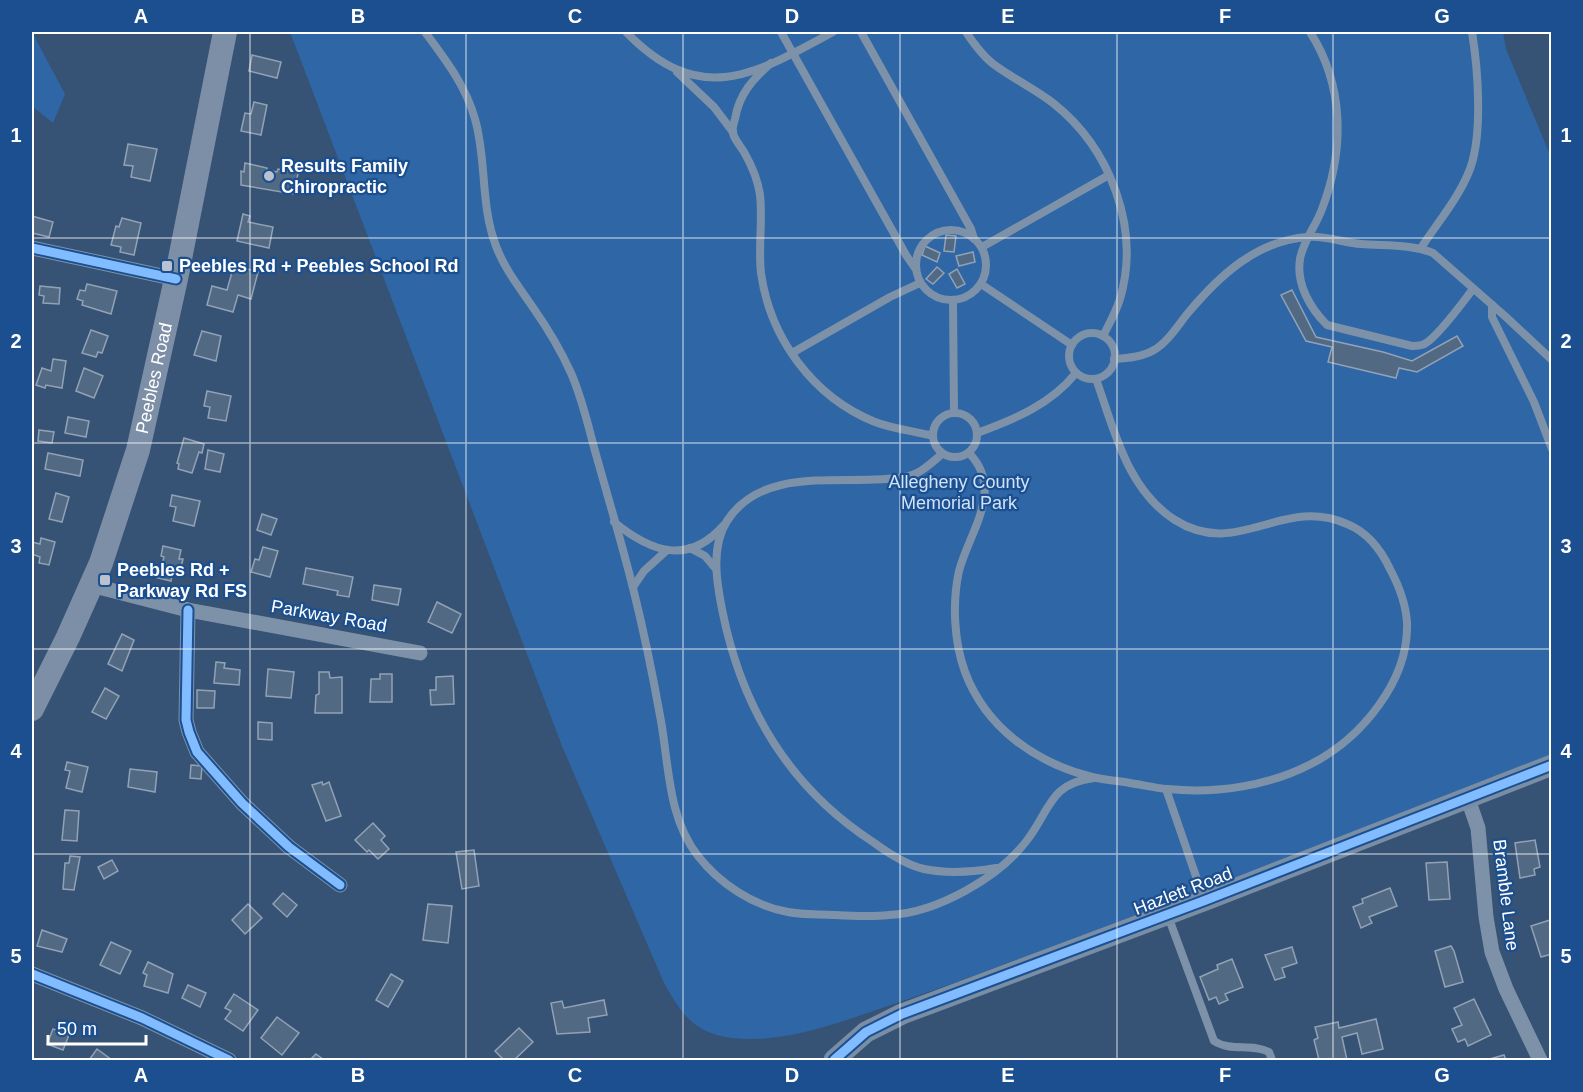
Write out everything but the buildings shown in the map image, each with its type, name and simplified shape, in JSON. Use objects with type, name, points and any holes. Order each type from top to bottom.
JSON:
[{"type":"main road","name":"Peebles Road","points":[[32,709],[91,585],[109,541],[138,450],[176,279],[225,32]]},
{"type":"street","points":[[32,248],[176,279]]},
{"type":"street","name":"Parkway Road","points":[[91,585],[188,610],[420,653]]},
{"type":"street","points":[[188,610],[186,720],[197,752],[265,826],[340,885]]},
{"type":"street","name":"Hazlett Road","points":[[834,1060],[866,1032],[902,1014],[1167,915],[1551,765]]},
{"type":"street","name":"Bramble Lane","points":[[1468,799],[1478,828],[1486,917],[1492,952],[1506,989],[1540,1060]]},
{"type":"street","points":[[32,974],[142,1018],[229,1060]]},
{"type":"lane","points":[[425,32],[463,87],[469,102],[479,138],[483,189],[490,231],[505,268],[550,334],[573,376],[633,588],[659,711],[675,811],[685,837],[698,856],[730,887],[763,905],[790,913],[891,915],[909,913],[966,891],[999,867],[1028,839],[1047,805],[1060,792],[1080,781],[1094,778]]},
{"type":"lane","points":[[626,32],[673,69],[714,107],[733,132],[749,160],[760,194],[761,271],[767,301],[778,332],[802,369],[818,385],[859,415],[896,428],[933,436]]},
{"type":"lane","points":[[781,32],[915,268],[920,283],[935,297],[953,301],[970,295],[981,284],[987,268],[982,248],[974,238],[861,32]]},
{"type":"lane","points":[[673,69],[689,75],[720,76],[748,72],[793,53],[833,32]]},
{"type":"lane","points":[[966,32],[994,65],[1053,103],[1083,130],[1109,176],[1117,194],[1123,218],[1126,256],[1120,297],[1103,336]]},
{"type":"lane","points":[[1310,32],[1329,67],[1335,92],[1337,116],[1335,156],[1327,195],[1300,260],[1302,286],[1318,316],[1327,325],[1412,346],[1421,345],[1427,343],[1436,334],[1473,289]]},
{"type":"lane","points":[[1421,248],[1465,180],[1474,154],[1477,84],[1472,32]]},
{"type":"lane","points":[[733,132],[740,100],[747,87],[771,63]]},
{"type":"lane","points":[[982,248],[1109,176]]},
{"type":"lane","points":[[915,268],[919,250],[934,234],[954,230],[964,232],[974,238]]},
{"type":"lane","points":[[1114,359],[1143,355],[1158,348],[1209,288],[1239,261],[1257,251],[1308,237],[1361,244],[1421,248],[1442,259],[1551,360]]},
{"type":"lane","points":[[792,353],[890,297],[920,283]]},
{"type":"lane","points":[[981,284],[1072,345]]},
{"type":"lane","points":[[953,301],[954,413]]},
{"type":"lane","points":[[1492,305],[1492,317],[1534,402],[1551,449]]},
{"type":"lane","points":[[1084,335],[1103,336],[1111,343],[1114,359],[1111,369],[1096,379],[1085,378],[1076,373],[1070,362],[1069,354],[1072,345],[1084,335]]},
{"type":"lane","points":[[977,433],[1018,418],[1033,409],[1064,388],[1076,373]]},
{"type":"lane","points":[[969,453],[978,462],[985,494],[979,519],[965,551],[956,589],[956,628],[964,670],[973,692],[998,727],[1014,741],[1050,762],[1094,778],[1166,789],[1215,789],[1263,782],[1300,770],[1337,748],[1370,717],[1394,680],[1406,643],[1405,610],[1394,577],[1375,545],[1364,533],[1340,520],[1310,515],[1295,516],[1247,531],[1212,534],[1195,530],[1178,522],[1149,499],[1131,472],[1096,379]]},
{"type":"lane","points":[[954,413],[969,417],[977,433],[975,446],[969,453],[956,458],[942,454],[934,444],[933,436],[934,428],[939,420],[945,415],[954,413]]},
{"type":"lane","points":[[615,522],[643,543],[666,551],[688,548],[708,541],[740,507],[753,497],[781,485],[811,480],[904,477],[922,470],[942,454]]},
{"type":"lane","points":[[727,522],[719,542],[716,569],[726,629],[749,698],[791,769],[811,793],[860,834],[908,863],[922,869],[938,871],[979,871],[999,867]]},
{"type":"lane","points":[[688,548],[705,556],[716,569]]},
{"type":"lane","points":[[633,588],[644,571],[666,551]]},
{"type":"lane","points":[[1166,789],[1201,891]]},
{"type":"lane","points":[[1167,915],[1214,1041],[1220,1045],[1261,1048],[1269,1053],[1272,1060]]},
{"type":"green space","points":[[32,32],[65,94],[53,123],[32,106]]},
{"type":"green space","name":"Allegheny County Memorial Park","points":[[290,32],[1503,32],[1506,49],[1551,157],[1551,759],[990,970],[846,1020],[789,1035],[751,1039],[732,1038],[707,1032],[698,1027],[683,1013],[664,983],[562,746]]},
{"type":"cycle path","points":[[32,248],[176,279]]},
{"type":"cycle path","points":[[188,610],[186,720],[197,752],[242,803],[289,847],[340,885]]},
{"type":"cycle path","points":[[834,1060],[866,1032],[902,1014],[1206,900],[1552,765]]},
{"type":"cycle path","points":[[32,974],[142,1018],[229,1060]]},
{"type":"place","name":"Results Family Chiropractic","points":[[269,176]]},
{"type":"place","name":"Peebles Rd + Peebles School Rd","points":[[167,266]]},
{"type":"place","name":"Peebles Rd + Parkway Rd FS","points":[[105,580]]}]
